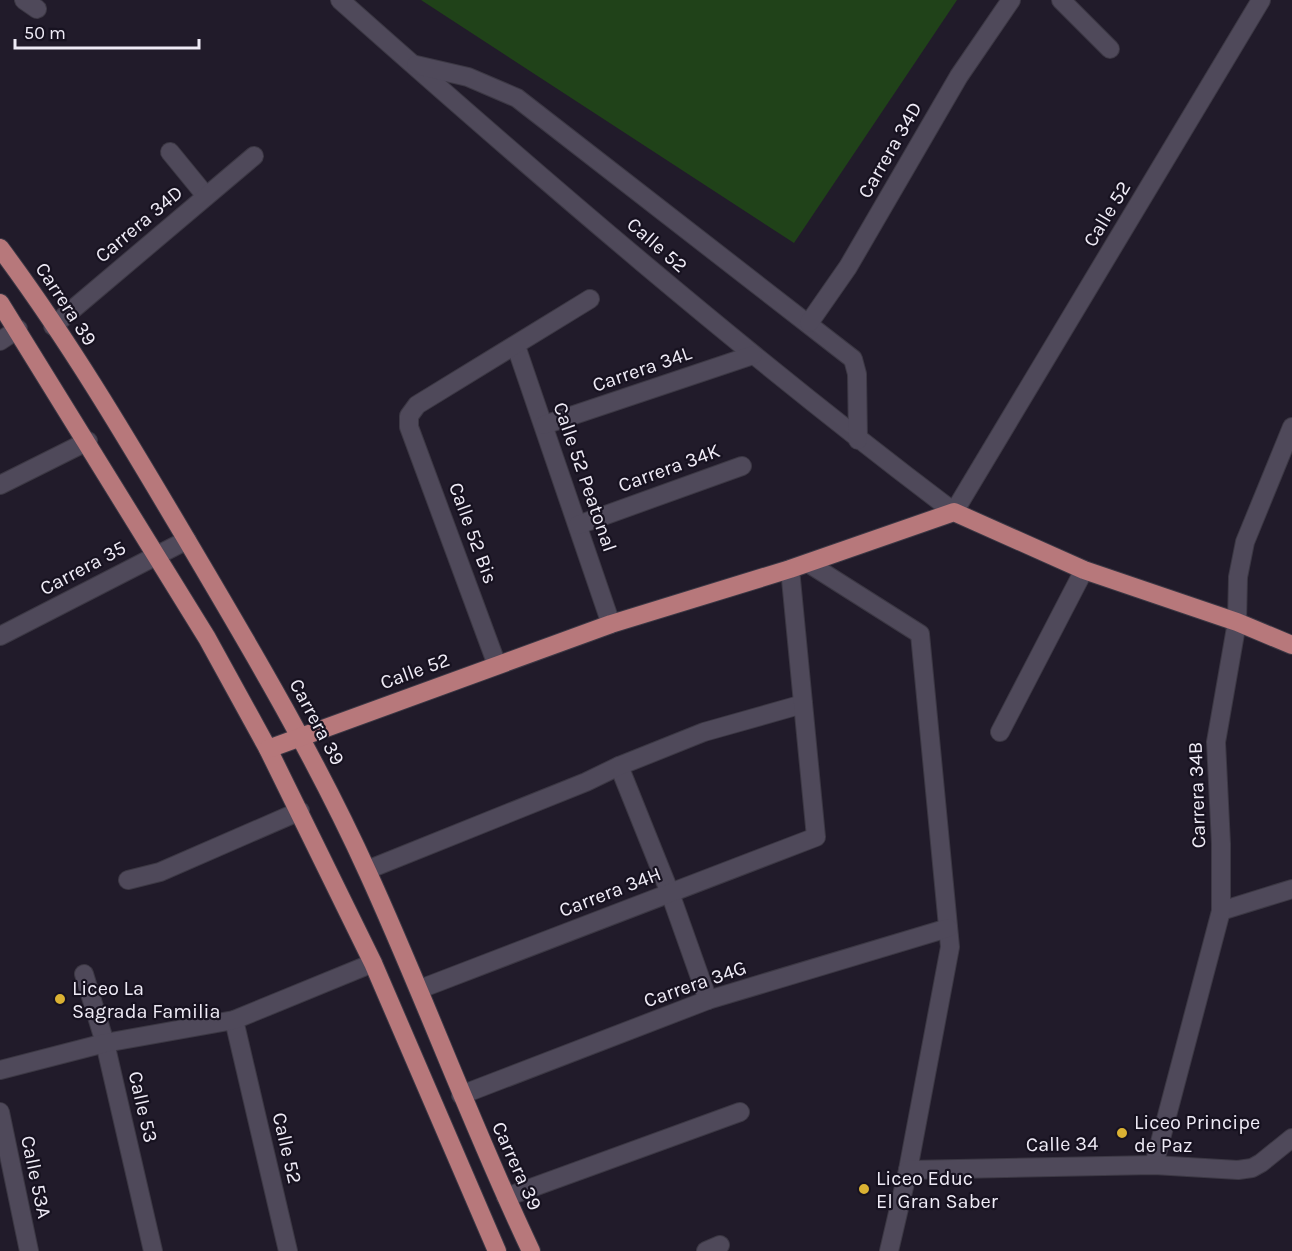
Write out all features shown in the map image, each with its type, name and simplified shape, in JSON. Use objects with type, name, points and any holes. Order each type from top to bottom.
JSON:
[{"type":"main road","name":"Carrera 39","points":[[0,248],[119,425],[301,736],[367,870],[420,989],[461,1095],[531,1251]]},
{"type":"main road","points":[[0,303],[88,441],[207,639],[268,749],[373,963],[497,1251]]},
{"type":"main road","name":"Calle 52","points":[[268,749],[611,624],[790,569],[954,513],[1084,570],[1237,622],[1286,642]]},
{"type":"street","name":"Calle 52","points":[[340,0],[753,355],[858,440],[954,513],[1261,0]]},
{"type":"street","name":"Carrera 34D","points":[[808,323],[848,267],[959,76],[1011,0]]},
{"type":"street","points":[[1061,0],[1110,49]]},
{"type":"street","points":[[412,64],[468,77],[517,98],[853,359],[857,374],[858,440]]},
{"type":"street","points":[[170,152],[206,196]]},
{"type":"street","name":"Carrera 34D","points":[[53,326],[254,156]]},
{"type":"street","points":[[516,346],[590,299]]},
{"type":"street","points":[[0,341],[18,329]]},
{"type":"street","name":"Calle 52 Bis","points":[[497,665],[410,427],[409,416],[417,405],[516,346]]},
{"type":"street","name":"Calle 52 Peatonal","points":[[516,346],[611,624]]},
{"type":"street","name":"Carrera 34L","points":[[544,425],[753,355]]},
{"type":"street","name":"Carrera 34B","points":[[1154,1165],[1221,911],[1221,844],[1216,742],[1237,622],[1238,577],[1245,542],[1292,427]]},
{"type":"street","points":[[0,485],[88,441]]},
{"type":"street","name":"Carrera 34K","points":[[578,525],[742,466]]},
{"type":"street","name":"Carrera 35","points":[[0,636],[187,540]]},
{"type":"street","points":[[808,563],[920,634],[950,947],[908,1170],[889,1251]]},
{"type":"street","points":[[367,870],[704,732],[803,704],[790,569]]},
{"type":"street","points":[[1000,732],[1084,570]]},
{"type":"street","name":"Carrera 34H","points":[[420,989],[816,837],[803,704]]},
{"type":"street","points":[[619,766],[670,893],[708,1000]]},
{"type":"street","points":[[128,880],[160,872],[300,811]]},
{"type":"street","points":[[1221,911],[1292,889]]},
{"type":"street","name":"Carrera 34G","points":[[461,1095],[708,1000],[948,928]]},
{"type":"street","points":[[0,1070],[105,1043],[234,1020],[373,963]]},
{"type":"street","name":"Calle 53","points":[[84,974],[105,1043],[153,1251]]},
{"type":"street","name":"Calle 52","points":[[234,1020],[288,1251]]},
{"type":"street","name":"Calle 53A","points":[[0,1112],[29,1251]]},
{"type":"street","points":[[506,1197],[740,1112]]},
{"type":"street","name":"Calle 34","points":[[908,1170],[1154,1165],[1238,1170],[1252,1168],[1292,1138]]},
{"type":"green space","points":[[421,0],[957,0],[794,243]]},
{"type":"place","name":"Liceo La Sagrada Familia","points":[[60,999]]},
{"type":"place","name":"Liceo Principe de Paz","points":[[1122,1133]]},
{"type":"place","name":"Liceo Educ El Gran Saber","points":[[864,1189]]}]
